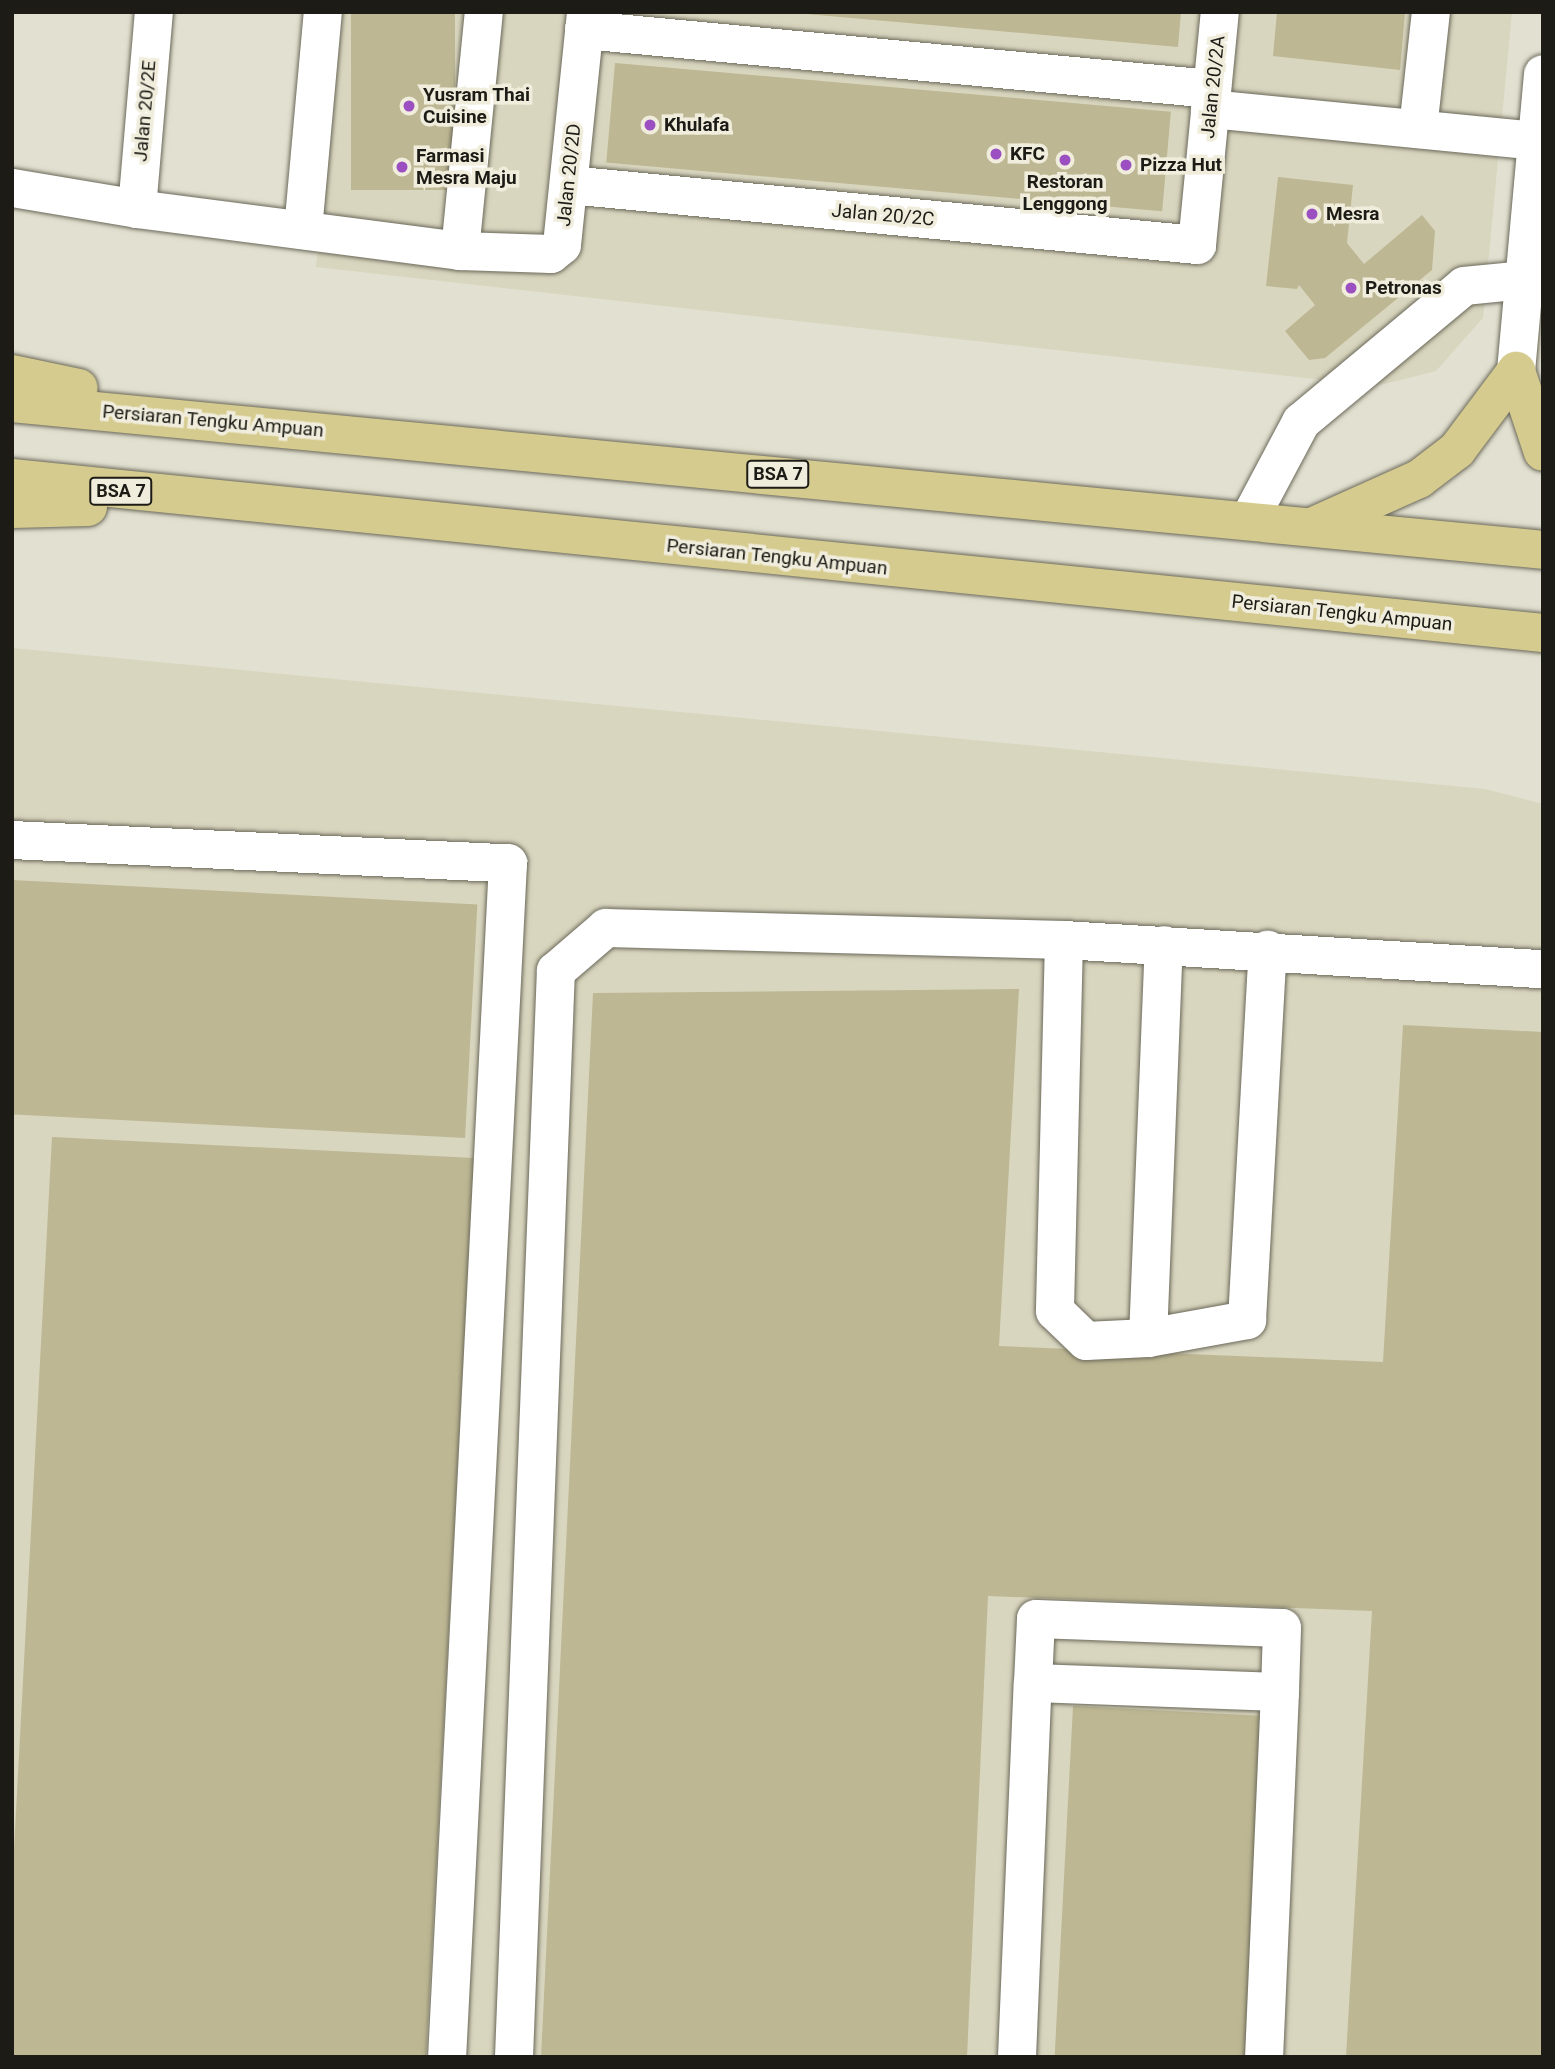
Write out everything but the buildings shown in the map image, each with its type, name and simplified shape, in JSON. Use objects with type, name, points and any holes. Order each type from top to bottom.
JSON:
[{"type":"main road","points":[[1516,370],[1543,452]]},
{"type":"main road","points":[[1314,526],[1419,479],[1457,450],[1516,370]]},
{"type":"main road","points":[[12,374],[255,424]]},
{"type":"main road","name":"Persiaran Tengku Ampuan","points":[[12,403],[255,424],[1543,550]]},
{"type":"main road","name":"Persiaran Tengku Ampuan","points":[[12,478],[230,503],[1543,632]]},
{"type":"main road","points":[[12,509],[230,503]]},
{"type":"street","name":"Jalan 20/2E","points":[[136,209],[154,12]]},
{"type":"street","points":[[303,230],[323,12]]},
{"type":"street","points":[[12,188],[136,209],[460,251],[484,12]]},
{"type":"street","name":"Jalan 20/2A","points":[[1198,245],[1220,12]]},
{"type":"street","points":[[1418,129],[1431,12]]},
{"type":"street","points":[[585,21],[1211,99],[1418,129],[1537,141]]},
{"type":"street","name":"Jalan 20/2D","points":[[460,251],[559,250],[569,185],[585,21]]},
{"type":"street","points":[[1516,370],[1543,77]]},
{"type":"street","name":"Jalan 20/2C","points":[[569,185],[1198,245]]},
{"type":"street","points":[[1249,520],[1301,422],[1464,286],[1524,280]]},
{"type":"street","points":[[12,840],[508,863],[447,2057]]},
{"type":"street","points":[[514,2057],[556,971],[606,928],[1064,940],[1268,950],[1543,969]]},
{"type":"street","points":[[1064,940],[1055,1311],[1086,1341],[1149,1338],[1247,1320],[1268,950]]},
{"type":"street","points":[[1149,1338],[1164,945]]},
{"type":"street","points":[[1017,2057],[1036,1619],[1282,1628],[1264,2057]]},
{"type":"street","points":[[1033,1683],[1280,1692]]},
{"type":"shaded area","points":[[339,12],[1512,12],[1483,318],[1436,371],[1376,386],[316,267]]},
{"type":"shaded area","points":[[12,648],[1485,789],[1543,804],[1543,2057],[12,2057]]},
{"type":"place","name":"Yusram Thai Cuisine","points":[[409,106]]},
{"type":"place","name":"Khulafa","points":[[650,125]]},
{"type":"place","name":"KFC","points":[[996,154]]},
{"type":"place","name":"Restoran Lenggong","points":[[1065,160]]},
{"type":"place","name":"Pizza Hut","points":[[1126,165]]},
{"type":"place","name":"Farmasi Mesra Maju","points":[[402,167]]},
{"type":"place","name":"Mesra","points":[[1312,214]]},
{"type":"place","name":"Petronas","points":[[1351,288]]}]
